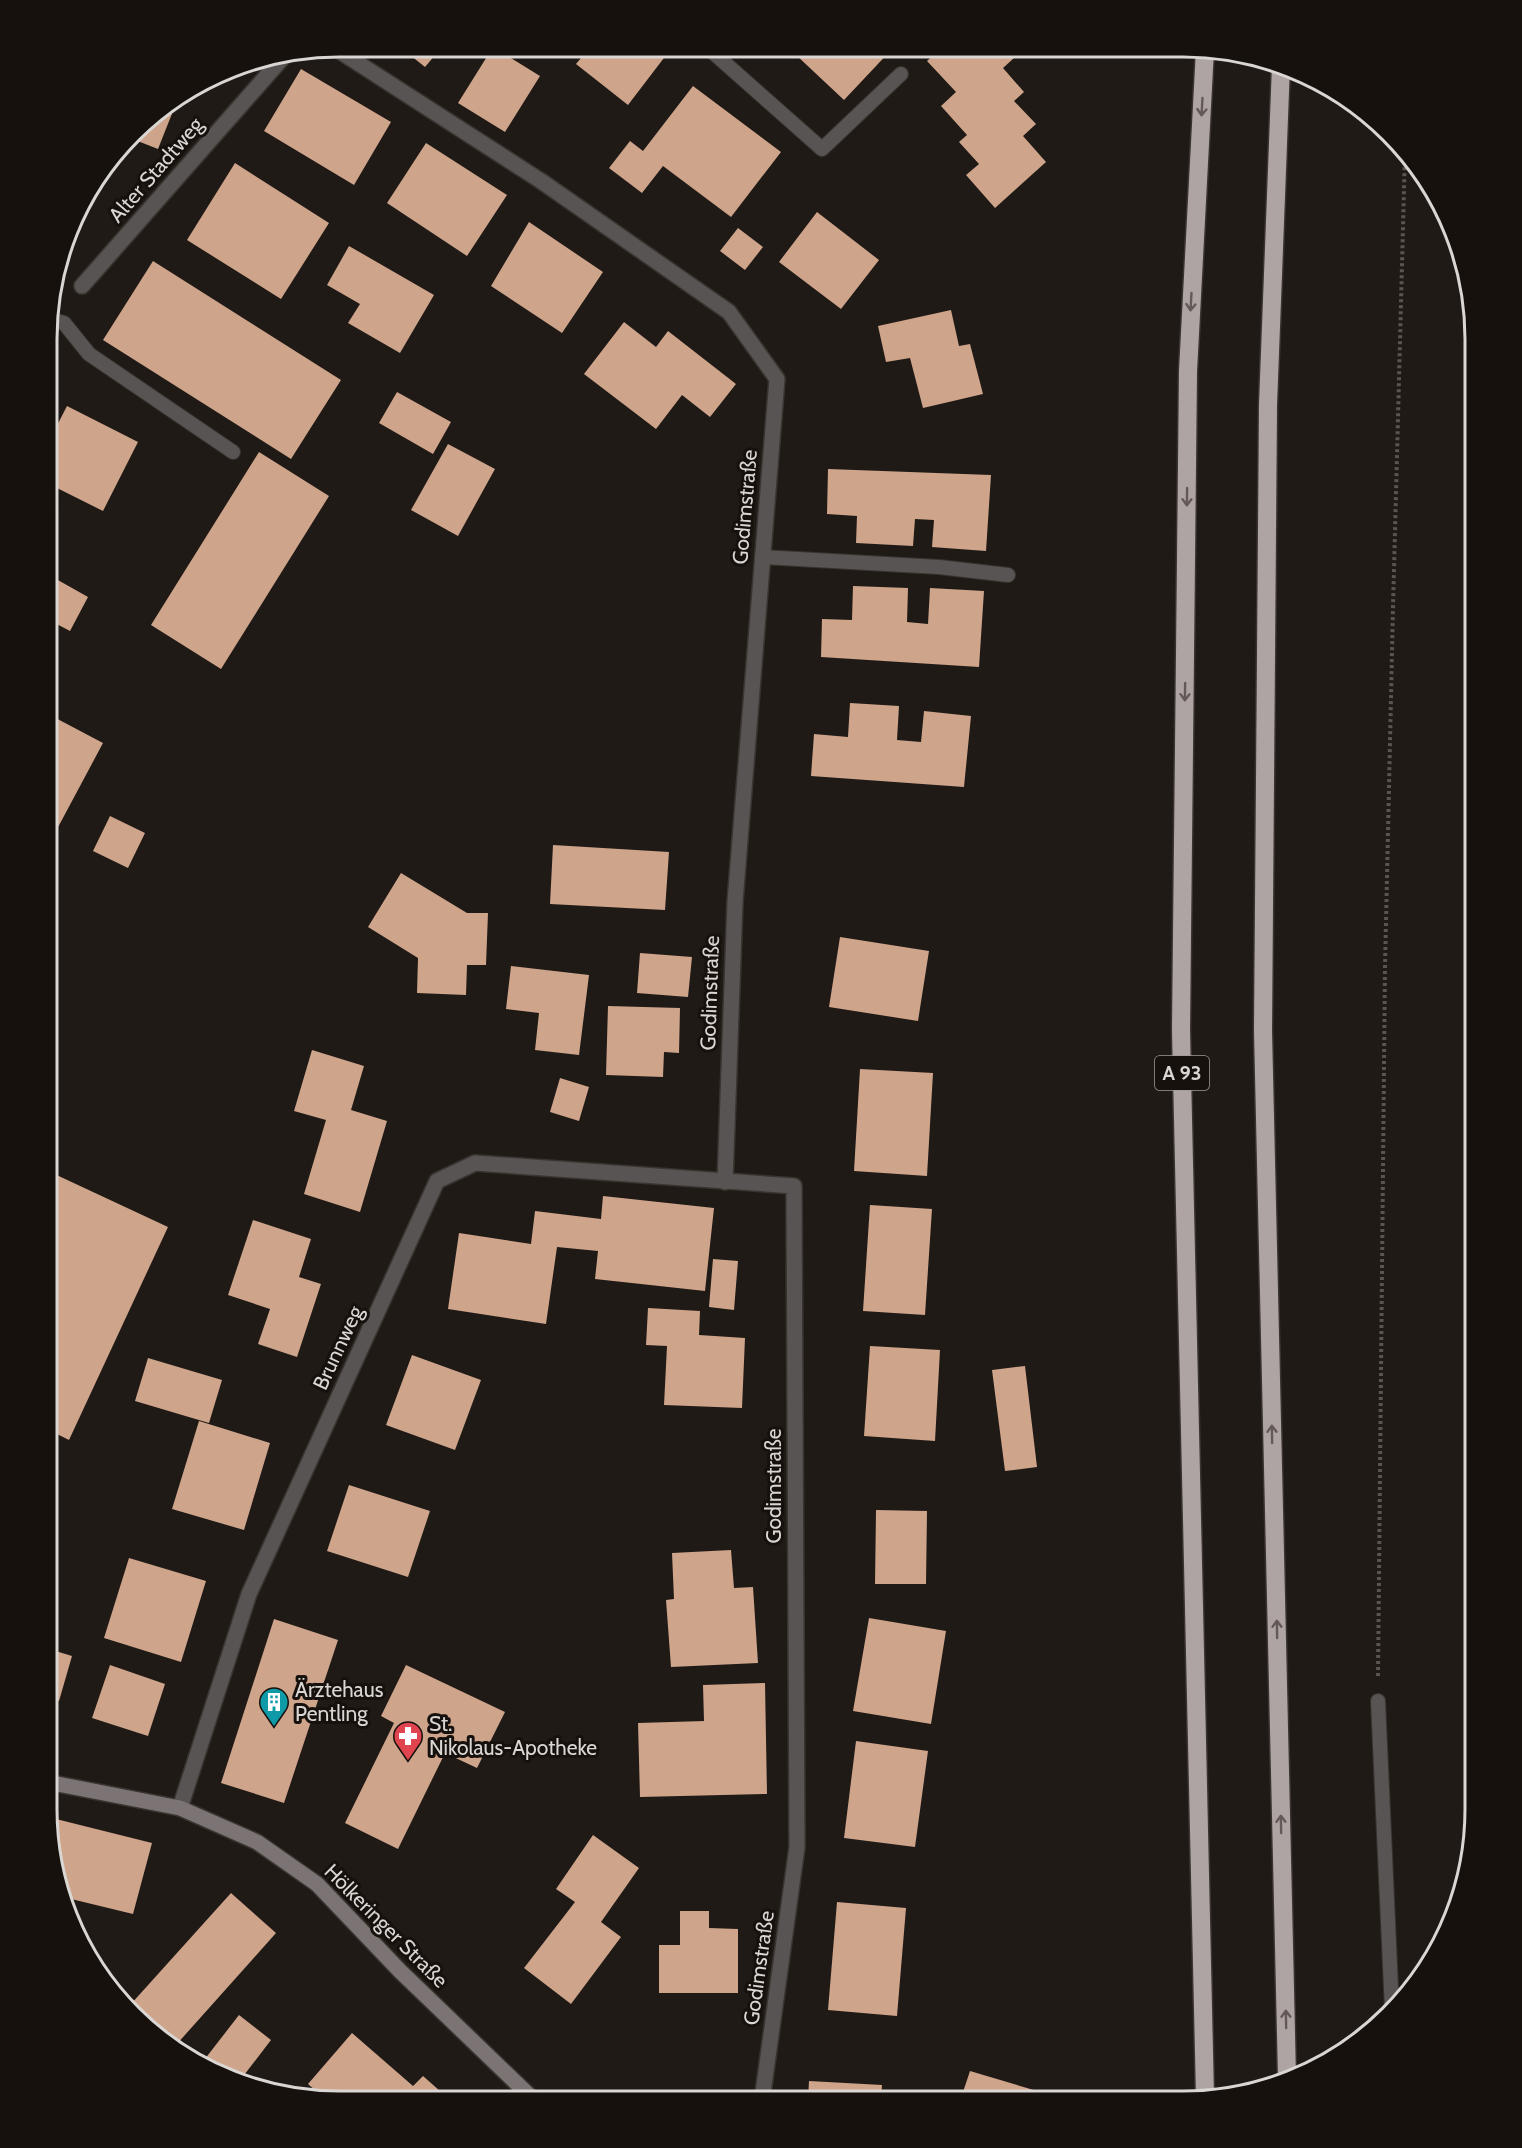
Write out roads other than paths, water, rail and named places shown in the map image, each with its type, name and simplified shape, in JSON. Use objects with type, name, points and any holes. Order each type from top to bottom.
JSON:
[{"type":"highway","name":"A 93","points":[[1205,58],[1188,371],[1181,1030],[1205,2090]]},
{"type":"highway","points":[[1281,74],[1268,405],[1263,1031],[1287,2071]]},
{"type":"street","name":"Godimstraße","points":[[349,57],[541,181],[729,312],[777,379],[735,902],[725,1182],[794,1186],[797,1847],[763,2091]]},
{"type":"street","name":"Alter Stadtweg","points":[[82,286],[278,64]]},
{"type":"street","name":"Brunnweg","points":[[180,1808],[249,1594],[437,1181],[475,1163],[725,1182]]},
{"type":"street","name":"Hölkeringer Straße","points":[[57,1784],[180,1808],[256,1842],[317,1884],[400,1971],[525,2091]]},
{"type":"lane","points":[[718,57],[822,149],[901,75]]},
{"type":"lane","points":[[58,321],[64,323],[89,354],[233,452]]},
{"type":"lane","points":[[762,557],[939,567],[1008,575]]},
{"type":"lane","points":[[1378,1701],[1392,1999]]},
{"type":"place","name":"Ärztehaus Pentling","points":[[274,1728]]},
{"type":"place","name":"St. Nikolaus-Apotheke","points":[[408,1762]]}]
